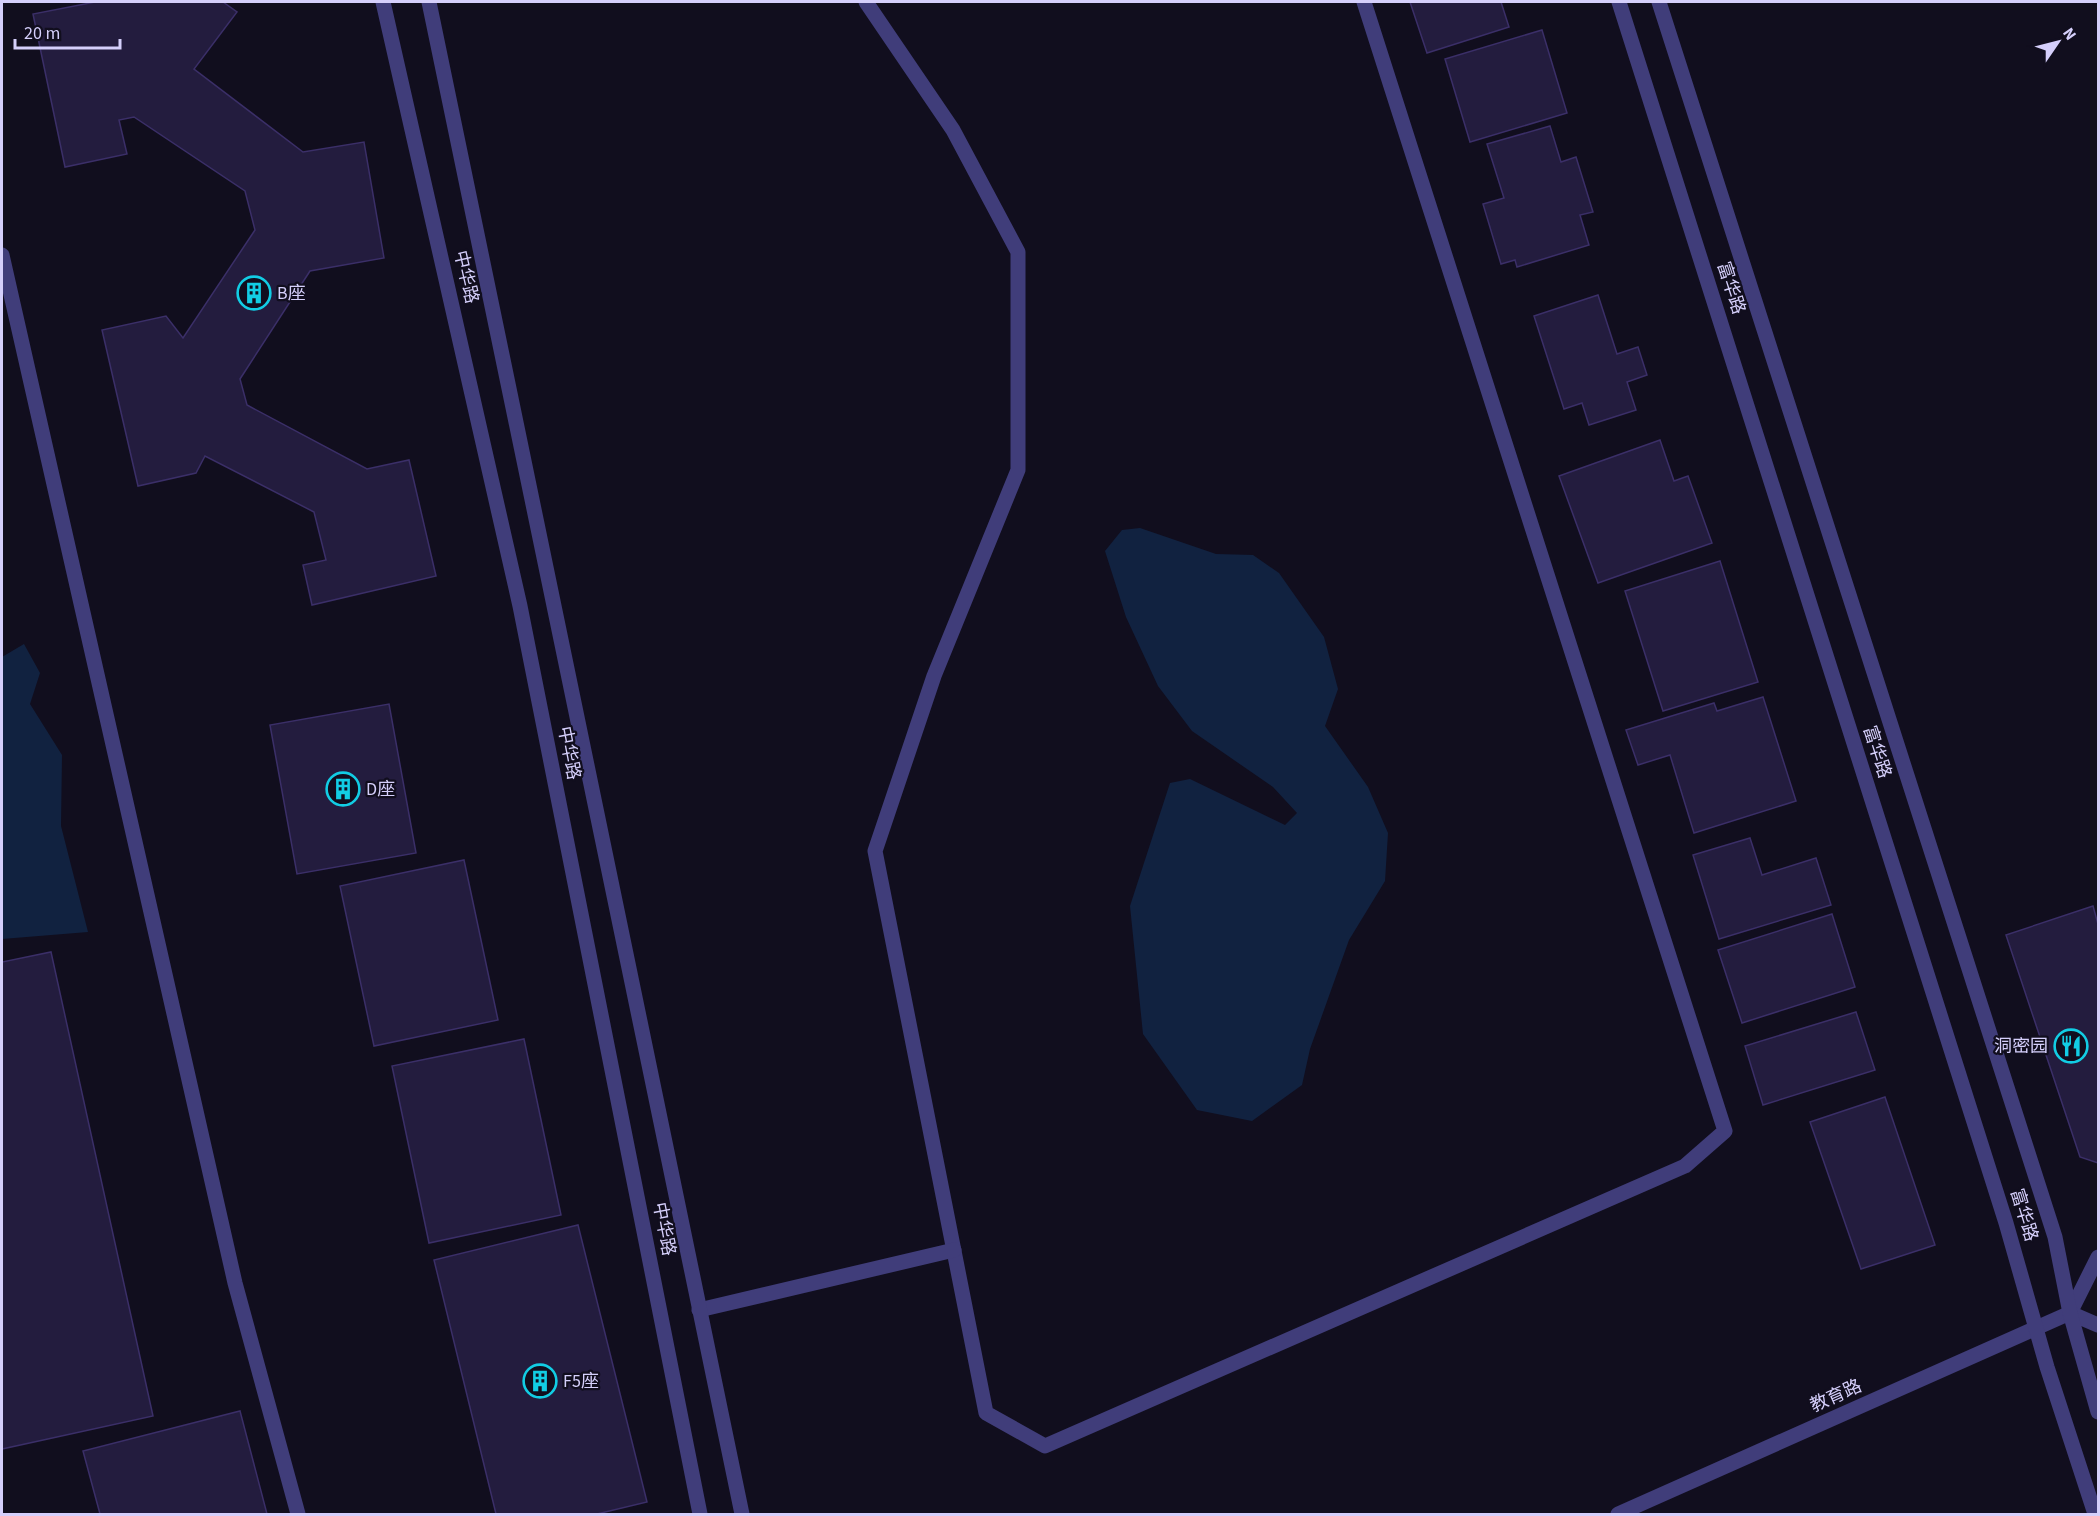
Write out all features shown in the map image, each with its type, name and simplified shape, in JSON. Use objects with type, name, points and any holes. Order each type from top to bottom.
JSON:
[{"type":"street","name":"中华路","points":[[383,2],[520,606],[700,1515]]},
{"type":"street","name":"中华路","points":[[429,2],[742,1515]]},
{"type":"street","points":[[866,2],[953,130],[1018,252],[1018,470],[934,676],[875,851],[986,1413],[1046,1446],[1685,1166],[1725,1131],[1364,2]]},
{"type":"street","name":"富华路","points":[[1619,2],[2006,1223],[2095,1515]]},
{"type":"street","name":"富华路","points":[[1659,2],[2055,1237],[2070,1313],[2098,1412]]},
{"type":"street","points":[[2,255],[235,1283],[297,1515]]},
{"type":"street","points":[[699,1310],[954,1250]]},
{"type":"street","points":[[2098,1257],[2070,1313],[2098,1325]]},
{"type":"street","name":"教育路","points":[[1618,1515],[2070,1313]]},
{"type":"water","points":[[1140,528],[1216,554],[1253,555],[1279,573],[1324,637],[1338,689],[1325,726],[1368,787],[1388,833],[1385,881],[1349,940],[1310,1049],[1302,1085],[1252,1121],[1197,1110],[1143,1034],[1130,906],[1170,783],[1190,779],[1285,825],[1297,813],[1273,787],[1192,731],[1158,686],[1126,617],[1105,551],[1122,530]]},
{"type":"water","points":[[24,644],[40,673],[30,704],[62,755],[61,826],[88,932],[2,939],[2,657]]},
{"type":"building","name":"B座","points":[[95,2],[223,2],[237,12],[194,69],[303,152],[364,142],[384,258],[310,271],[240,379],[247,405],[367,469],[409,460],[436,576],[312,605],[303,565],[326,560],[314,512],[205,456],[196,473],[138,486],[102,330],[166,316],[183,338],[255,230],[245,191],[134,117],[119,120],[127,154],[65,167],[33,14]]},
{"type":"building","points":[[1410,2],[1501,2],[1509,27],[1427,53]]},
{"type":"building","points":[[1542,30],[1567,113],[1470,142],[1445,59]]},
{"type":"building","points":[[1550,126],[1561,162],[1576,157],[1593,212],[1580,215],[1589,245],[1517,267],[1515,260],[1501,264],[1483,204],[1504,198],[1487,144]]},
{"type":"building","points":[[1598,295],[1617,354],[1638,347],[1647,375],[1627,382],[1636,410],[1589,425],[1582,403],[1564,409],[1534,316]]},
{"type":"building","points":[[1660,440],[1674,481],[1688,476],[1712,543],[1598,583],[1559,476]]},
{"type":"building","points":[[1720,561],[1758,682],[1663,711],[1625,591]]},
{"type":"building","points":[[1763,697],[1796,801],[1694,833],[1670,755],[1638,765],[1626,730],[1714,703],[1717,711]]},
{"type":"building","name":"D座","points":[[389,704],[416,853],[297,874],[270,725]]},
{"type":"building","points":[[1750,838],[1762,875],[1816,858],[1831,905],[1719,939],[1693,855]]},
{"type":"building","points":[[464,860],[498,1020],[374,1046],[340,886]]},
{"type":"building","name":"洞密园","points":[[2093,906],[2098,924],[2098,1163],[2080,1157],[2006,935]]},
{"type":"building","points":[[1832,914],[1855,987],[1742,1023],[1718,950]]},
{"type":"building","points":[[51,952],[153,1416],[2,1449],[2,962]]},
{"type":"building","points":[[1856,1012],[1875,1070],[1763,1105],[1745,1046]]},
{"type":"building","points":[[524,1039],[561,1215],[429,1243],[392,1066]]},
{"type":"building","points":[[1885,1097],[1935,1245],[1861,1269],[1810,1122]]},
{"type":"building","name":"F5座","points":[[578,1225],[647,1502],[597,1514],[496,1514],[434,1260]]},
{"type":"building","points":[[240,1411],[267,1514],[100,1514],[83,1451]]},
{"type":"place","name":"B座","points":[[254,293]]},
{"type":"place","name":"D座","points":[[343,789]]},
{"type":"place","name":"洞密园","points":[[2071,1046]]},
{"type":"place","name":"F5座","points":[[540,1381]]}]
